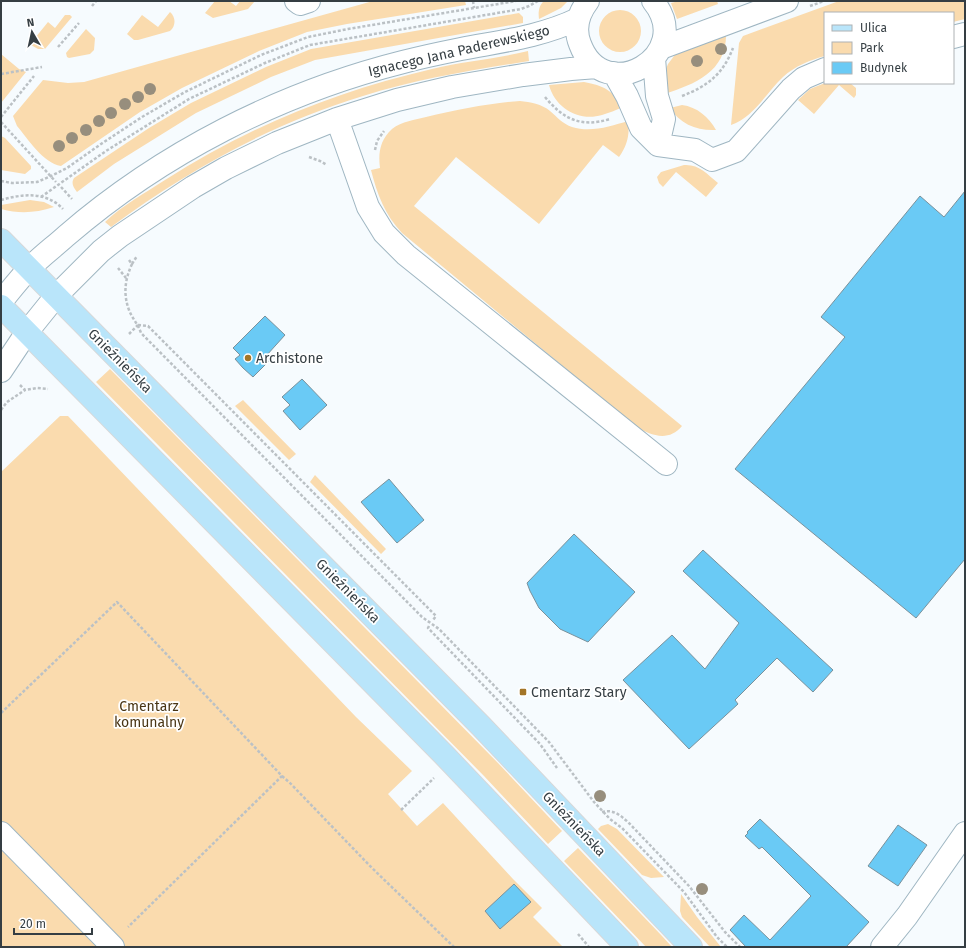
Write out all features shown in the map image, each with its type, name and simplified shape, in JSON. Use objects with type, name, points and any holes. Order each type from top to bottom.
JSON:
[{"type":"main road","name":"Gnieźnieńska","points":[[1,240],[449,694],[691,947]]},
{"type":"main road","points":[[1,306],[440,751],[627,947]]},
{"type":"street","points":[[296,1],[300,4],[309,1]]},
{"type":"street","points":[[2,370],[27,332],[56,296],[101,252],[116,239],[193,187],[226,168],[277,143],[337,119],[397,100],[452,88],[539,73],[605,70],[630,72],[640,69],[657,53],[664,39],[664,26],[660,12],[653,1]]},
{"type":"street","points":[[657,53],[796,4]]},
{"type":"street","name":"Ignacego Jana Paderewskiego","points":[[583,10],[577,38],[583,52],[605,70],[627,96],[641,128],[658,145]]},
{"type":"street","name":"Ignacego Jana Paderewskiego","points":[[1,302],[29,269],[89,217],[138,180],[189,149],[247,118],[304,94],[402,62],[459,49],[526,37],[560,27],[583,10]]},
{"type":"street","points":[[954,37],[965,34]]},
{"type":"street","points":[[657,53],[657,96],[664,119],[658,145],[695,150],[712,160],[736,150],[791,89],[804,78],[824,69]]},
{"type":"street","points":[[337,119],[368,207],[378,224],[391,241],[406,255],[666,464]]},
{"type":"street","points":[[1,833],[111,946]]},
{"type":"street","points":[[882,947],[908,916],[965,833]]},
{"type":"path","points":[[92,6],[96,1]]},
{"type":"path","points":[[473,1],[474,8]]},
{"type":"path","points":[[1,181],[37,182],[51,176],[67,168],[142,117],[185,92],[261,55],[308,37],[516,1]]},
{"type":"path","points":[[796,4],[824,1]]},
{"type":"path","points":[[58,47],[78,23]]},
{"type":"path","points":[[678,97],[693,92],[716,77],[729,59],[734,42]]},
{"type":"path","points":[[1,74],[42,67]]},
{"type":"path","points":[[1,117],[34,76]]},
{"type":"path","points":[[542,93],[554,107],[565,116],[575,121],[594,123],[611,119]]},
{"type":"path","points":[[1,122],[56,182]]},
{"type":"path","points":[[61,187],[70,197]]},
{"type":"path","points":[[1,195],[5,199]]},
{"type":"path","points":[[127,278],[125,295],[129,311],[141,333],[422,617],[439,629],[549,742],[594,802],[622,828],[684,892],[717,937],[727,947]]},
{"type":"path","points":[[138,325],[148,326],[436,616],[433,620]]},
{"type":"path","points":[[2,370],[26,390]]},
{"type":"path","points":[[1,410],[7,402],[26,390],[37,388],[47,389],[53,392]]},
{"type":"path","points":[[1,713],[117,602],[282,776],[372,868],[454,947]]},
{"type":"path","points":[[429,626],[428,628],[540,744],[558,770]]},
{"type":"path","points":[[401,810],[437,775]]},
{"type":"path","points":[[111,946],[282,776]]},
{"type":"path","points":[[599,813],[609,810],[619,814],[628,822],[689,886],[725,932],[740,947]]},
{"type":"green space","points":[[215,1],[229,1],[236,6],[240,1],[255,1],[248,9],[213,18],[205,13]]},
{"type":"green space","points":[[373,1],[465,1],[466,5],[307,32],[259,51],[182,88],[140,112],[61,166],[54,164],[36,150],[17,126],[13,116],[43,80],[68,83],[84,82]]},
{"type":"green space","points":[[544,1],[568,1],[561,8],[539,19],[539,9]]},
{"type":"green space","points":[[679,1],[717,1],[718,4],[677,19],[671,3]]},
{"type":"green space","points":[[839,1],[965,1],[965,19],[954,22],[954,12],[824,12],[824,56],[803,64],[788,73],[777,83],[753,111],[731,125],[739,43],[743,36]]},
{"type":"green space","points":[[616,10],[624,10],[632,13],[638,19],[641,31],[638,43],[632,49],[624,52],[616,52],[608,49],[602,43],[599,35],[599,27],[602,19],[608,13]]},
{"type":"green space","points":[[170,12],[173,16],[174,22],[170,31],[138,40],[134,40],[127,34],[142,15],[158,27]]},
{"type":"green space","points":[[519,13],[523,17],[523,23],[315,60],[271,77],[196,113],[114,164],[77,192],[74,187],[74,178],[149,128],[191,103],[266,67],[311,49]]},
{"type":"green space","points":[[65,15],[70,15],[72,17],[45,49],[38,49],[31,45],[48,22],[55,28]]},
{"type":"green space","points":[[86,29],[95,38],[94,50],[90,54],[69,58],[67,57],[66,53]]},
{"type":"green space","points":[[726,31],[725,45],[722,56],[716,66],[708,74],[687,86],[664,94],[665,71],[668,64],[677,52]]},
{"type":"green space","points":[[528,51],[529,61],[424,80],[383,90],[329,107],[296,120],[231,151],[200,168],[170,186],[111,227],[105,222],[119,210],[196,161],[260,127],[294,113],[362,88],[397,78],[444,66]]},
{"type":"green space","points":[[1,54],[19,69],[26,72],[1,103]]},
{"type":"green space","points":[[584,82],[597,85],[611,92],[623,107],[593,117],[577,115],[562,106],[552,93],[549,85]]},
{"type":"green space","points":[[824,83],[851,84],[856,88],[856,95],[854,98],[839,85],[814,114],[798,100],[810,89]]},
{"type":"green space","points":[[520,101],[540,105],[566,124],[579,129],[601,128],[628,121],[629,131],[624,149],[619,157],[603,145],[539,224],[456,157],[414,206],[682,426],[671,434],[666,436],[653,435],[635,426],[402,233],[382,204],[371,170],[380,168],[379,157],[382,142],[388,133],[396,126],[404,122],[461,109]]},
{"type":"green space","points":[[682,105],[698,110],[710,121],[716,130],[696,128],[684,122],[674,114],[670,108]]},
{"type":"green space","points":[[1,136],[5,138],[31,166],[31,169],[25,174],[1,170]]},
{"type":"green space","points":[[684,165],[698,168],[718,183],[706,197],[676,172],[663,187],[659,183],[657,177],[661,172]]},
{"type":"green space","points":[[30,200],[44,202],[54,207],[40,211],[28,212],[15,212],[1,209],[1,205]]},
{"type":"green space","points":[[110,369],[498,763],[562,831],[548,844],[484,776],[96,382]]},
{"type":"green space","points":[[243,400],[296,454],[289,460],[235,406]]},
{"type":"green space","name":"Cmentarz komunalny","points":[[60,416],[68,416],[356,717],[412,771],[388,794],[417,826],[443,803],[513,879],[542,908],[533,917],[563,947],[1,947],[1,472]]},
{"type":"green space","points":[[315,475],[386,549],[381,554],[310,482]]},
{"type":"green space","points":[[608,824],[617,829],[664,877],[651,878],[642,875],[598,829],[601,826]]},
{"type":"green space","points":[[578,848],[672,947],[646,947],[564,861]]},
{"type":"green space","points":[[681,894],[721,947],[710,947],[682,917],[680,911]]},
{"type":"building","points":[[965,191],[965,559],[916,618],[735,469],[845,337],[821,317],[920,196],[944,217]]},
{"type":"building","points":[[265,316],[285,335],[266,356],[270,360],[253,377],[235,359],[240,355],[233,348]]},
{"type":"building","points":[[302,379],[327,405],[300,430],[283,411],[290,405],[282,397]]},
{"type":"building","points":[[389,479],[424,520],[397,543],[361,502]]},
{"type":"building","points":[[574,534],[635,592],[588,642],[560,629],[539,608],[527,583]]},
{"type":"building","points":[[703,550],[833,670],[813,692],[777,658],[735,700],[738,704],[689,749],[623,680],[672,635],[705,669],[739,623],[683,571]]},
{"type":"building","points":[[760,819],[869,922],[846,947],[746,947],[730,930],[744,915],[770,940],[811,896],[762,847],[759,849],[745,836]]},
{"type":"building","points":[[898,825],[927,845],[898,886],[868,866]]},
{"type":"building","points":[[514,884],[531,902],[500,929],[485,911]]},
{"type":"place","name":"Archistone","points":[[248,358]]},
{"type":"place","name":"Cmentarz Stary","points":[[523,692]]}]
